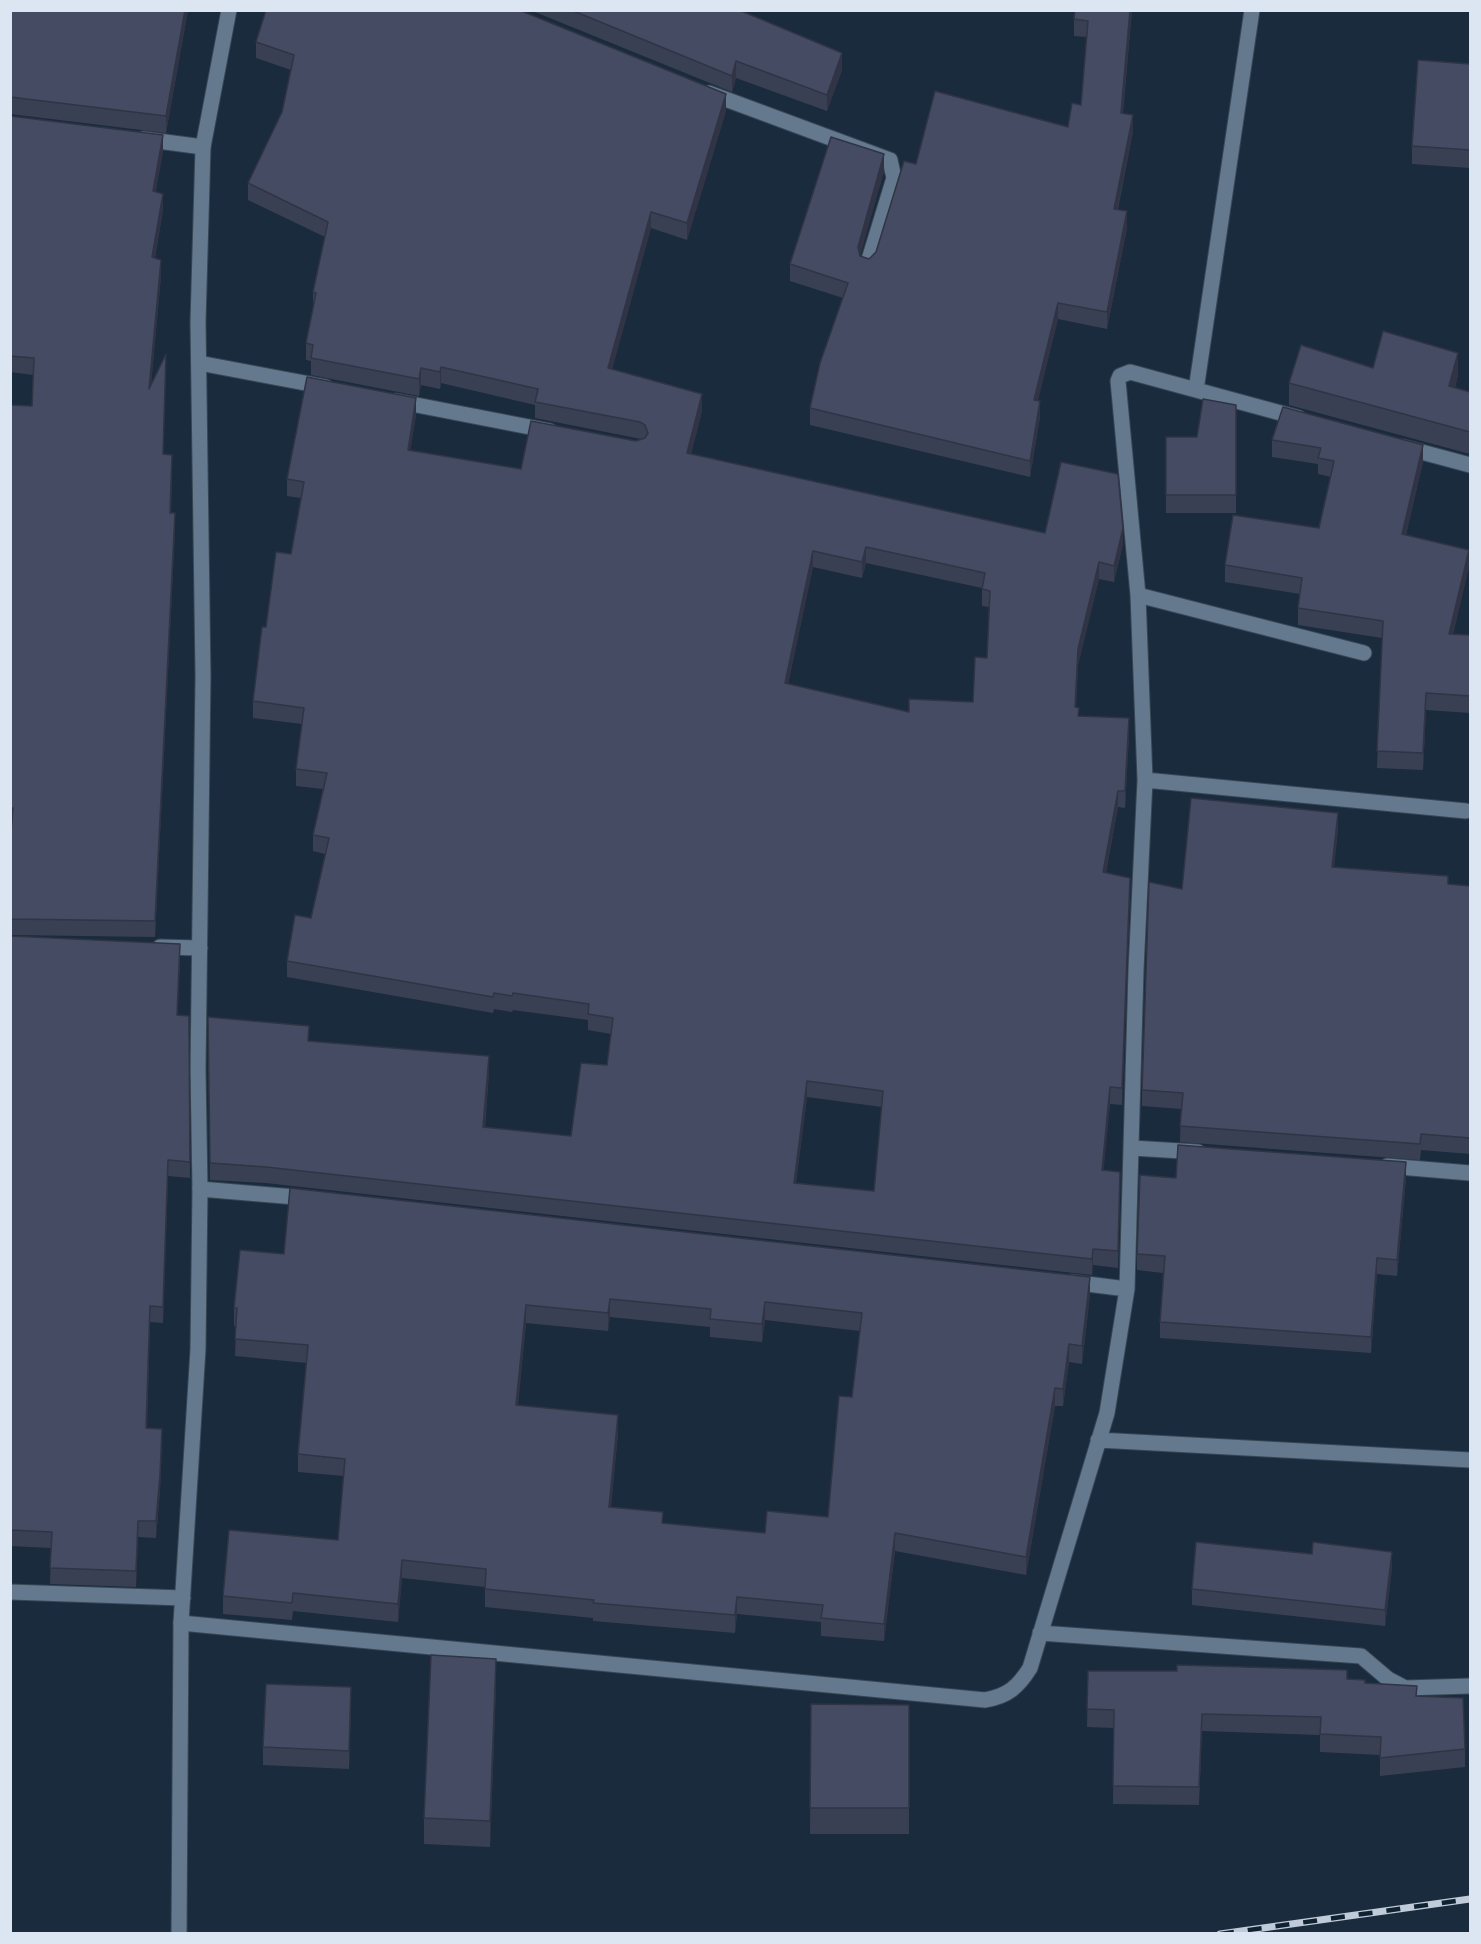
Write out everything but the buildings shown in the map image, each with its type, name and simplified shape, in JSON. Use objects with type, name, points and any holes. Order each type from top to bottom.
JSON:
[{"type":"street","points":[[179,1934],[181,1623],[198,1349],[203,676],[199,363],[203,147],[229,10]]},
{"type":"street","points":[[1196,390],[1252,10]]},
{"type":"street","points":[[695,88],[890,160],[894,178],[867,266]]},
{"type":"street","points":[[124,137],[203,147]]},
{"type":"street","points":[[199,363],[338,390]]},
{"type":"street","points":[[181,1623],[985,1700],[1003,1697],[1019,1684],[1030,1668],[1107,1413],[1127,1288],[1136,970],[1145,780],[1138,595],[1118,381],[1120,376],[1130,372],[1310,421]]},
{"type":"street","points":[[384,399],[568,434]]},
{"type":"street","points":[[1390,443],[1470,465]]},
{"type":"street","points":[[1138,595],[1364,652]]},
{"type":"street","points":[[1145,780],[1466,812]]},
{"type":"street","points":[[141,947],[200,948]]},
{"type":"street","points":[[1132,1148],[1215,1154]]},
{"type":"street","points":[[1370,1165],[1470,1173]]},
{"type":"street","points":[[200,1189],[324,1199]]},
{"type":"street","points":[[1056,1281],[1127,1288]]},
{"type":"street","points":[[1098,1440],[1470,1460]]},
{"type":"street","points":[[10,1592],[183,1598]]},
{"type":"street","points":[[1040,1632],[1361,1656],[1388,1678],[1405,1688],[1470,1686]]},
{"type":"railway","points":[[1220,1934],[1470,1899]]}]
